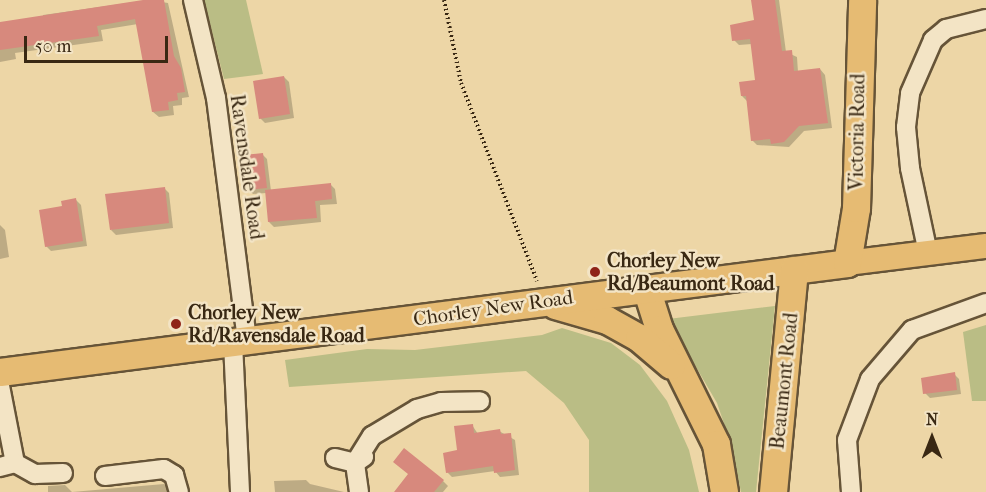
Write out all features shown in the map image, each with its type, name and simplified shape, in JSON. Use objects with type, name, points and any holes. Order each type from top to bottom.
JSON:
[{"type":"highway","name":"Victoria Road","points":[[847,263],[856,208],[862,0]]},
{"type":"highway","name":"Chorley New Road","points":[[0,372],[847,263]]},
{"type":"highway","name":"Beaumont Road","points":[[773,492],[794,270]]},
{"type":"highway","points":[[646,288],[659,329],[716,444],[724,492]]},
{"type":"highway","points":[[544,302],[607,320],[639,338],[679,371]]},
{"type":"main road","name":"Chorley New Road","points":[[847,263],[986,246]]},
{"type":"street","name":"Ravensdale Road","points":[[194,0],[216,98],[240,342],[240,492]]},
{"type":"street","points":[[928,253],[910,168],[906,127],[910,93],[933,40],[946,29],[986,19]]},
{"type":"street","points":[[850,492],[847,440],[870,378],[912,330],[986,303]]},
{"type":"street","points":[[0,386],[7,465],[35,474],[63,472]]},
{"type":"street","points":[[358,492],[362,458],[372,436],[417,409],[441,402],[480,401]]},
{"type":"street","points":[[335,458],[362,458]]},
{"type":"street","points":[[105,476],[164,469],[174,475],[179,492]]},
{"type":"path","points":[[444,0],[461,83],[544,302]]},
{"type":"green space","points":[[204,0],[246,0],[263,74],[224,79]]},
{"type":"green space","points":[[775,306],[756,492],[741,492],[730,441],[717,403],[668,319]]},
{"type":"green space","points":[[986,325],[986,401],[972,401],[963,332]]},
{"type":"green space","points":[[562,328],[611,343],[640,365],[667,401],[689,450],[699,492],[589,492],[589,440],[564,403],[526,371],[289,387],[285,360],[367,349],[415,350],[542,335]]},
{"type":"building","points":[[143,0],[164,0],[174,56],[181,68],[185,92],[177,93],[178,100],[168,102],[169,110],[152,112],[135,19],[97,26],[99,36],[0,50],[0,22]]},
{"type":"building","points":[[751,0],[775,0],[782,51],[792,50],[794,71],[820,68],[828,123],[799,126],[784,142],[771,144],[770,139],[751,141],[746,96],[741,96],[739,82],[755,80],[750,39],[732,41],[730,25],[754,20]]},
{"type":"building","points":[[284,76],[290,114],[259,119],[253,81]]},
{"type":"building","points":[[263,153],[267,188],[247,190],[243,155]]},
{"type":"building","points":[[331,183],[332,199],[315,201],[317,218],[268,222],[265,190]]},
{"type":"building","points":[[165,187],[169,223],[110,230],[105,194]]},
{"type":"building","points":[[76,198],[83,241],[45,247],[39,210],[62,206],[61,201]]},
{"type":"building","points":[[955,372],[957,390],[923,394],[921,378]]},
{"type":"building","points":[[473,424],[474,433],[500,429],[501,434],[511,433],[515,470],[494,473],[493,466],[446,473],[443,453],[457,450],[454,426]]},
{"type":"building","points":[[404,448],[444,480],[434,492],[394,492],[408,474],[393,462]]},
{"type":"place","name":"Chorley New Rd/Beaumont Road","points":[[595,272]]},
{"type":"place","name":"Chorley New Rd/Ravensdale Road","points":[[176,324]]}]
